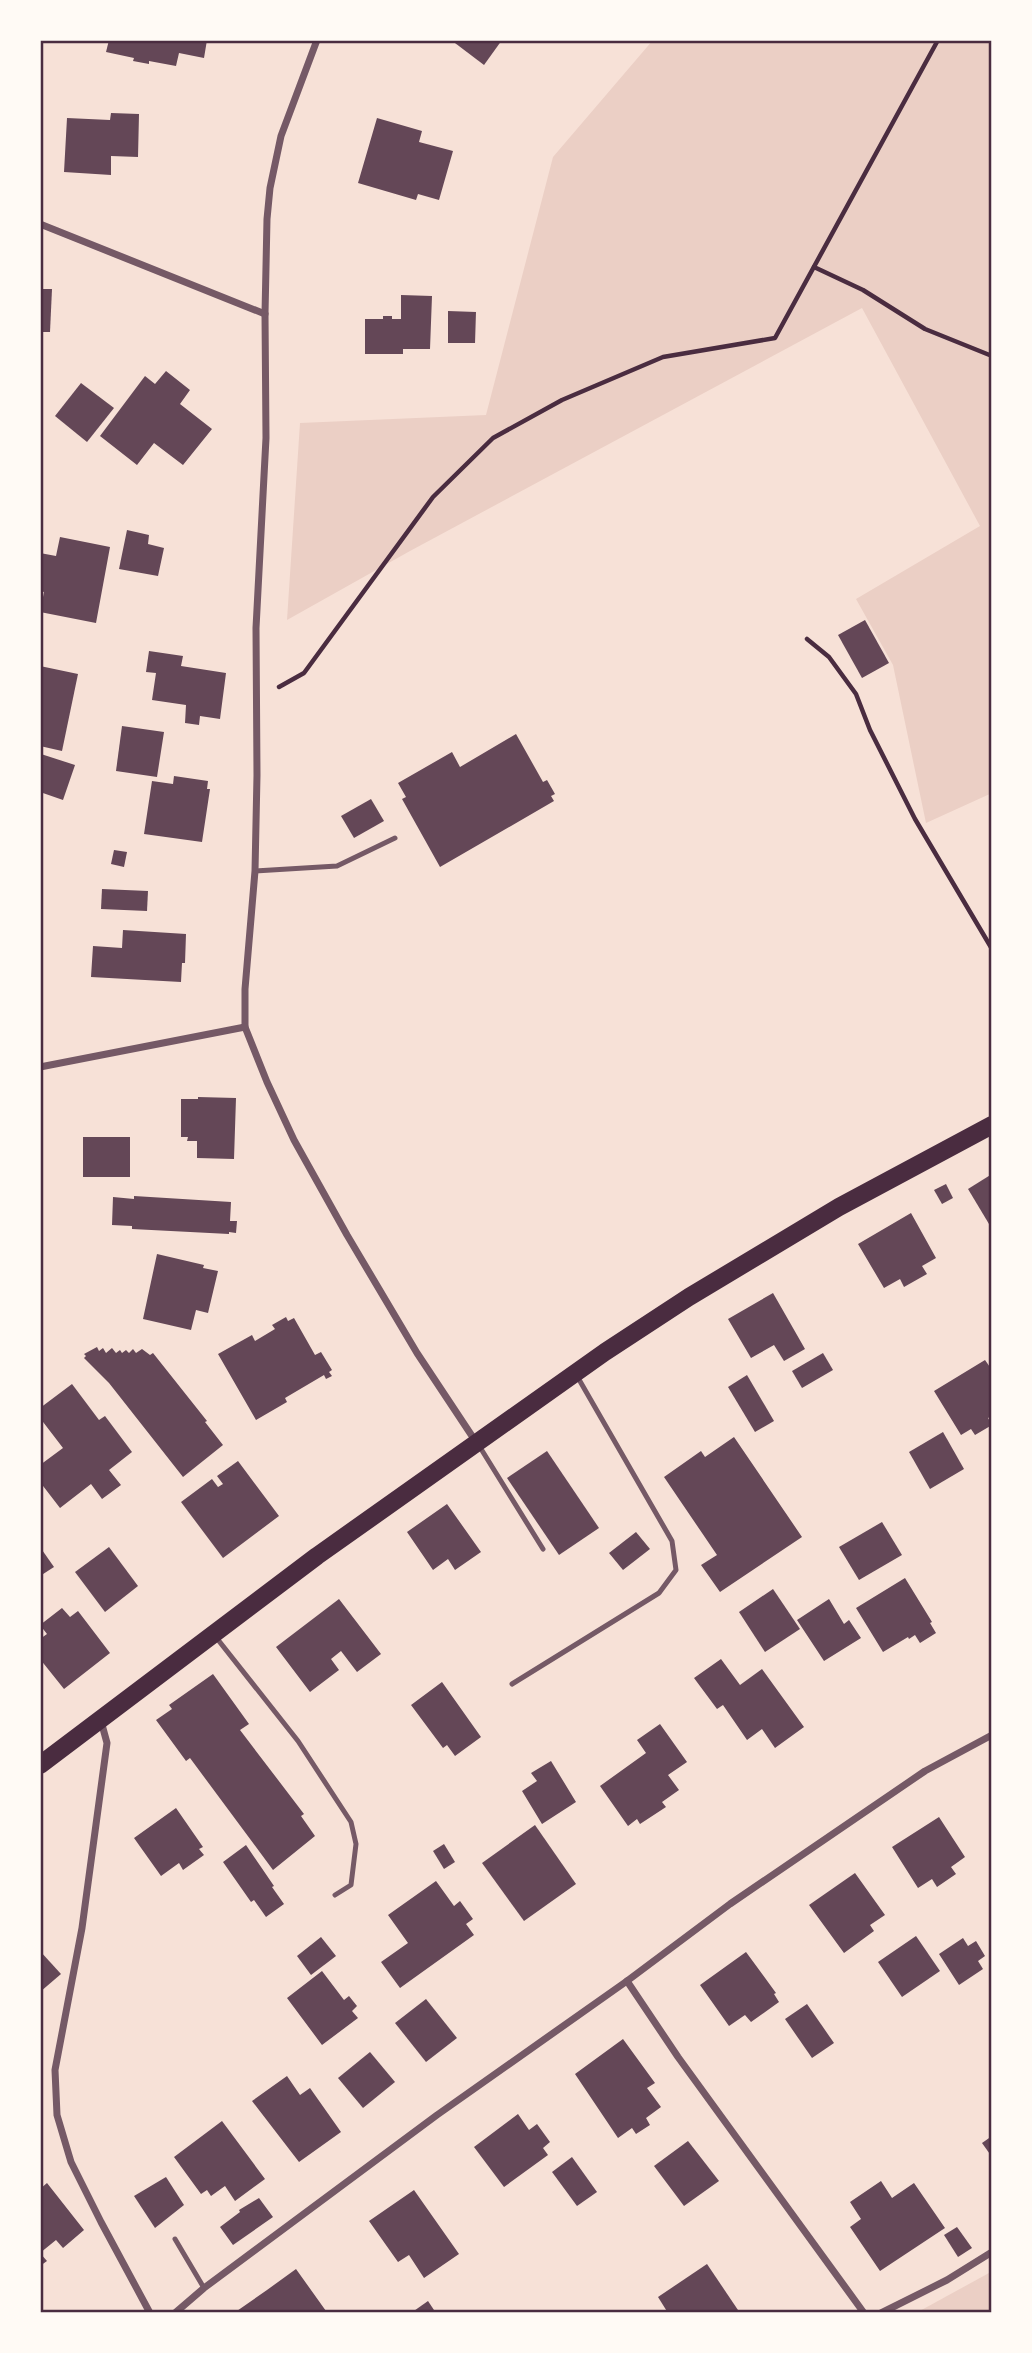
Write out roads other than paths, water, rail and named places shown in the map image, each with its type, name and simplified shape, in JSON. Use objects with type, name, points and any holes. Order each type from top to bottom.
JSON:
[{"type":"main road","points":[[40,1765],[213,1633],[575,1373],[689,1297],[839,1207],[992,1125]]},
{"type":"street","points":[[317,40],[291,104],[275,158],[267,219],[266,438],[256,628],[255,871],[246,976],[245,1027],[294,1140],[417,1353],[476,1442]]},
{"type":"street","points":[[40,224],[265,314]]},
{"type":"street","points":[[40,1067],[245,1027]]},
{"type":"street","points":[[101,1719],[107,1743],[99,1820],[55,2070],[57,2115],[71,2162],[150,2313]]},
{"type":"street","points":[[175,2313],[204,2288],[437,2115],[627,1981],[730,1904],[938,1762],[992,1735]]},
{"type":"street","points":[[627,1981],[710,2101],[864,2313]]},
{"type":"street","points":[[881,2313],[947,2280],[992,2252]]},
{"type":"lane","points":[[255,871],[337,866],[395,838]]},
{"type":"lane","points":[[512,1684],[659,1592],[676,1570],[672,1541],[575,1373]]},
{"type":"lane","points":[[476,1442],[543,1549]]},
{"type":"lane","points":[[213,1633],[298,1741],[351,1822],[356,1844],[351,1885],[335,1895]]},
{"type":"lane","points":[[176,2239],[204,2288]]}]
